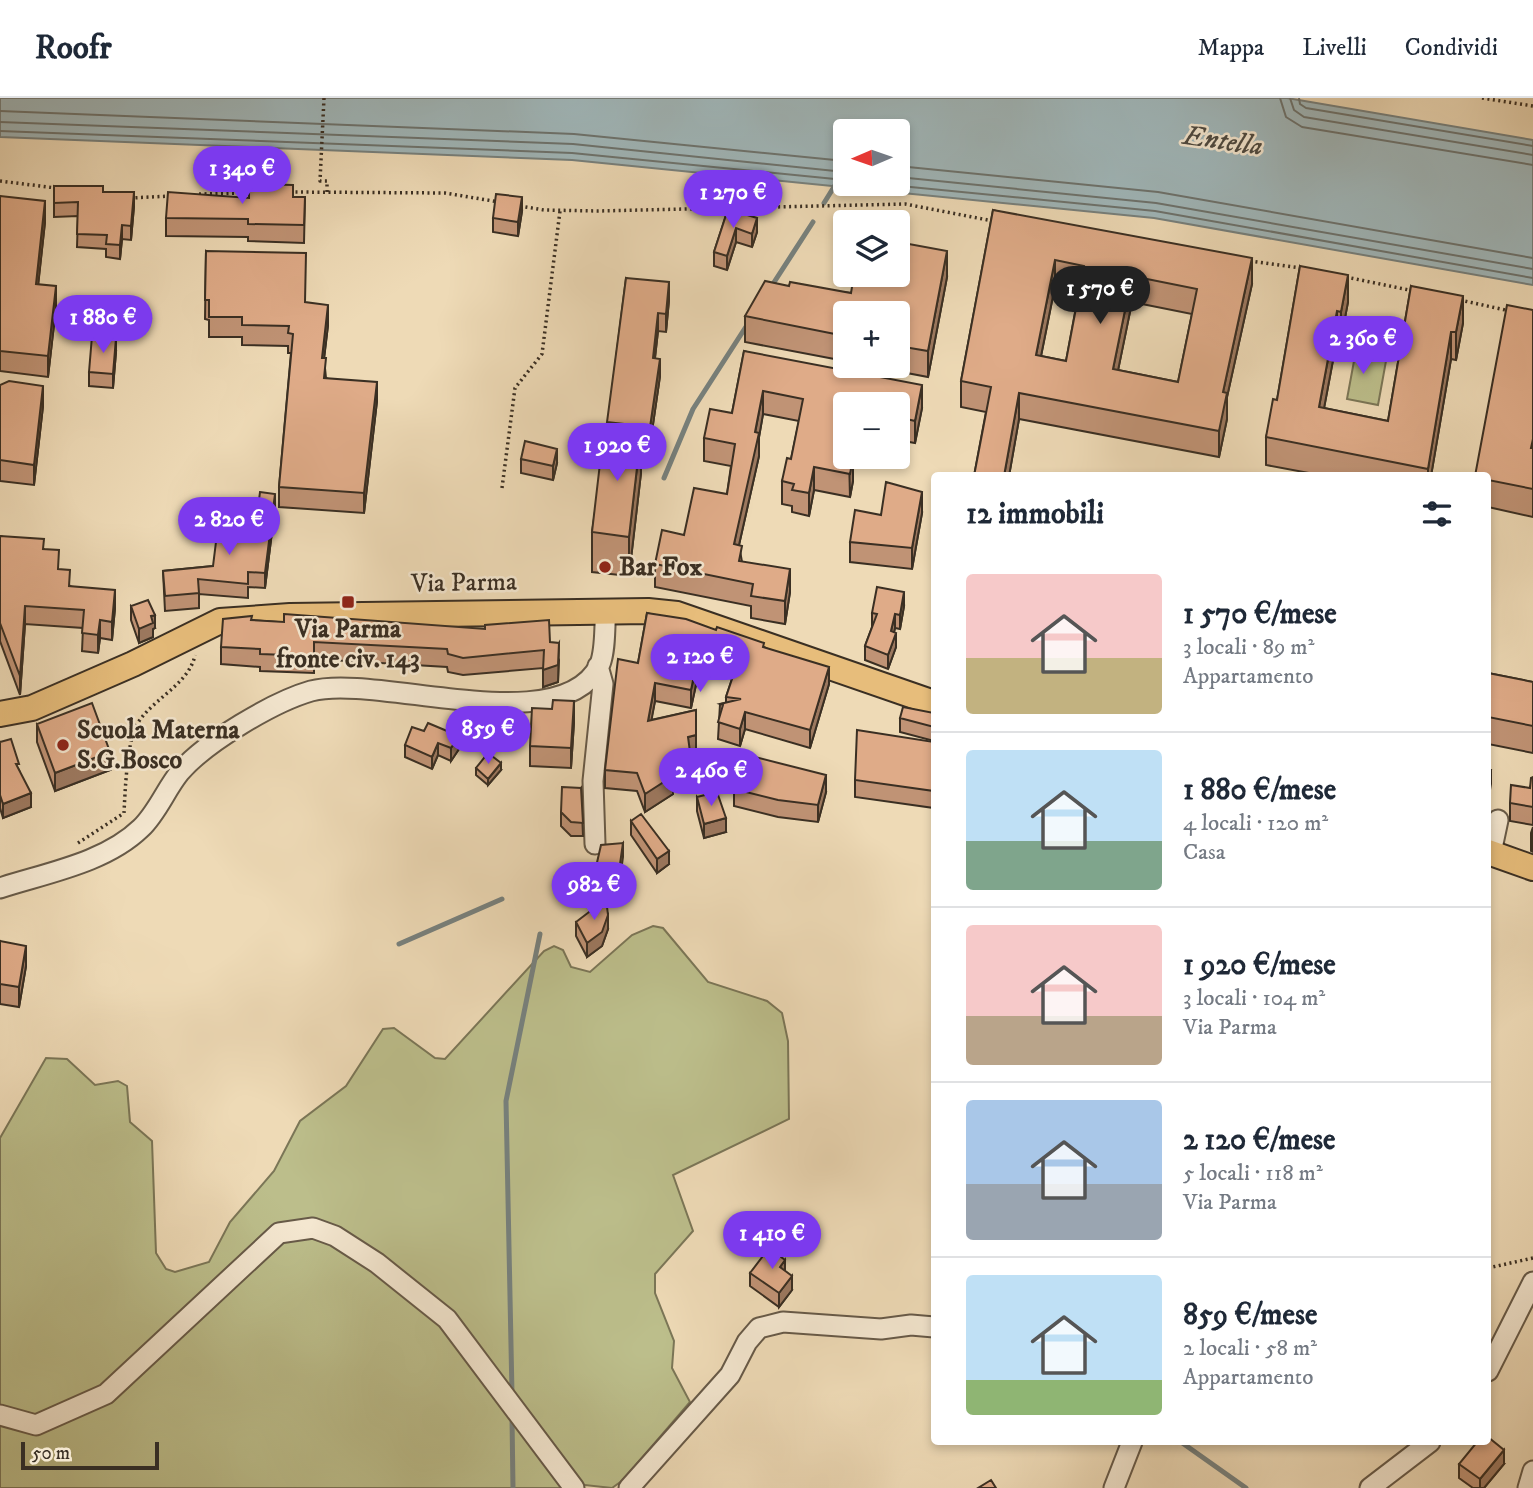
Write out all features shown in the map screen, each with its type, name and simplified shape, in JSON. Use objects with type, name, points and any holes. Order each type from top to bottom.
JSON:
[{"type":"main road","name":"Via Parma","points":[[0,715],[32,708],[133,664],[220,621],[290,615],[649,611],[687,617],[931,702]]},
{"type":"main road","points":[[1491,854],[1533,868]]},
{"type":"street","points":[[595,844],[593,781],[603,684],[598,666],[606,611]]},
{"type":"street","points":[[0,888],[112,850],[142,828],[182,770],[211,747],[285,701],[312,691],[400,693],[508,704],[561,694],[588,679],[598,666]]},
{"type":"street","points":[[1491,846],[1498,820]]},
{"type":"street","points":[[0,1415],[36,1425],[106,1394],[279,1233],[313,1228],[335,1236],[377,1263],[447,1319],[574,1488]]},
{"type":"street","points":[[1491,1365],[1533,1282]]},
{"type":"street","points":[[629,1488],[730,1375],[747,1342],[768,1324],[881,1329],[912,1325],[931,1327]]},
{"type":"street","points":[[1114,1488],[1131,1445]]},
{"type":"street","points":[[1370,1488],[1426,1445]]},
{"type":"street","points":[[1528,1488],[1533,1471]]},
{"type":"path","points":[[324,98],[320,181],[327,181],[327,194]]},
{"type":"path","points":[[1482,98],[1533,106]]},
{"type":"path","points":[[0,181],[68,189]]},
{"type":"path","points":[[281,192],[445,193],[506,204]]},
{"type":"path","points":[[186,195],[253,193]]},
{"type":"path","points":[[123,198],[174,196]]},
{"type":"path","points":[[519,206],[560,211],[905,204],[1002,223]]},
{"type":"path","points":[[502,488],[515,388],[542,354],[560,211]]},
{"type":"path","points":[[1237,259],[1311,270]]},
{"type":"path","points":[[1337,275],[1424,293]]},
{"type":"path","points":[[1449,298],[1522,313]]},
{"type":"path","points":[[70,847],[124,813],[126,781],[136,727],[163,695],[192,669],[201,629]]},
{"type":"path","points":[[1491,1267],[1533,1258]]},
{"type":"green space","points":[[1359,334],[1390,339],[1378,405],[1347,399]]},
{"type":"green space","points":[[653,926],[663,928],[708,982],[767,1001],[782,1013],[788,1041],[789,1119],[673,1175],[693,1231],[655,1274],[655,1293],[674,1341],[672,1368],[690,1402],[623,1480],[612,1488],[585,1485],[581,1488],[0,1488],[0,1138],[46,1058],[67,1059],[95,1085],[118,1081],[127,1086],[130,1122],[152,1141],[156,1253],[166,1269],[175,1272],[209,1262],[230,1222],[274,1171],[300,1121],[346,1086],[383,1029],[394,1028],[435,1058],[445,1059],[544,951],[554,946],[563,950],[571,967],[590,972],[632,935]]},
{"type":"water","name":"Entella","points":[[0,98],[1287,98],[1533,140],[1533,285],[1154,218],[910,194],[910,119],[833,119],[833,186],[572,160],[0,137]]},
{"type":"building","points":[[249,184],[293,185],[293,197],[305,197],[304,225],[248,224],[248,219],[166,218],[168,192],[249,198]]},
{"type":"building","points":[[54,186],[103,186],[103,192],[134,192],[131,226],[122,225],[120,245],[106,244],[107,235],[77,234],[78,202],[54,203]]},
{"type":"building","points":[[496,194],[522,197],[518,222],[493,218]]},
{"type":"building","points":[[0,196],[45,201],[36,284],[56,286],[48,356],[0,351]]},
{"type":"building","points":[[728,209],[757,218],[752,234],[736,228],[727,256],[714,252]]},
{"type":"building","points":[[993,210],[1252,258],[1223,392],[1227,393],[1219,431],[1019,393],[1005,472],[975,472],[991,387],[961,381]],"holes":[[[1055,260],[1084,266],[1066,361],[1036,355]],[[1132,276],[1197,289],[1178,382],[1113,369]]]},
{"type":"building","points":[[910,244],[947,251],[928,351],[910,348],[910,301],[833,301],[833,334],[745,316],[765,281],[789,286],[790,282],[851,293],[852,287],[910,287]]},
{"type":"building","points":[[206,251],[306,253],[305,302],[328,305],[322,358],[326,358],[324,378],[377,382],[364,493],[279,487],[293,334],[288,333],[289,326],[242,325],[242,317],[209,317],[209,300],[205,300]]},
{"type":"building","points":[[1300,266],[1348,275],[1341,312],[1337,311],[1319,407],[1388,421],[1411,286],[1463,296],[1456,332],[1451,332],[1428,469],[1266,437],[1273,399],[1277,400]]},
{"type":"building","points":[[626,278],[669,282],[666,314],[658,313],[653,358],[660,359],[650,427],[607,422]]},
{"type":"building","points":[[1507,305],[1533,310],[1533,489],[1491,481],[1491,472],[1476,472]]},
{"type":"building","points":[[92,336],[116,338],[113,374],[89,372]]},
{"type":"building","points":[[744,351],[833,368],[833,378],[885,378],[922,385],[915,421],[910,420],[910,392],[833,392],[833,469],[851,469],[850,474],[814,467],[809,493],[792,490],[794,484],[782,481],[787,458],[791,459],[803,399],[763,391],[755,432],[759,433],[734,544],[742,546],[739,561],[790,569],[785,601],[751,596],[753,584],[655,564],[662,530],[684,535],[694,488],[727,494],[735,444],[704,438],[710,409],[732,413]]},
{"type":"building","points":[[9,381],[43,386],[34,465],[0,460],[0,385]]},
{"type":"building","points":[[604,429],[641,433],[629,537],[592,532]]},
{"type":"building","points":[[525,441],[557,449],[553,466],[521,459]]},
{"type":"building","points":[[886,482],[922,492],[912,548],[850,542],[855,510],[881,515]]},
{"type":"building","points":[[260,492],[275,494],[265,573],[248,572],[248,584],[198,579],[199,593],[165,596],[163,571],[213,566],[217,534],[254,539]]},
{"type":"building","points":[[0,536],[44,539],[43,549],[59,550],[58,569],[70,570],[69,586],[115,590],[112,622],[100,620],[98,635],[82,633],[84,610],[25,606],[20,676],[0,623]]},
{"type":"building","points":[[877,587],[904,592],[900,615],[895,614],[891,631],[896,633],[888,655],[865,646],[877,614],[872,613]]},
{"type":"building","points":[[148,600],[155,615],[151,616],[153,623],[139,629],[131,606]]},
{"type":"building","points":[[647,613],[686,619],[716,630],[717,627],[764,643],[763,647],[829,667],[810,730],[745,712],[740,729],[718,722],[723,705],[720,704],[741,699],[726,697],[737,664],[700,648],[691,690],[655,683],[648,721],[696,710],[696,735],[688,737],[691,759],[671,768],[673,776],[645,794],[637,773],[605,770],[618,659],[638,663]]},
{"type":"building","points":[[284,614],[485,629],[485,625],[549,620],[550,642],[559,643],[558,665],[543,670],[544,650],[463,658],[448,654],[447,649],[314,642],[314,656],[260,654],[260,649],[221,647],[223,619],[252,616],[251,620],[284,622]]},
{"type":"building","points":[[1491,674],[1533,682],[1533,726],[1491,718]]},
{"type":"building","points":[[553,700],[574,701],[571,748],[530,746],[532,708],[552,709]]},
{"type":"building","points":[[92,703],[110,752],[55,773],[37,724]]},
{"type":"building","points":[[903,707],[931,712],[931,726],[900,718]]},
{"type":"building","points":[[428,723],[459,736],[451,748],[438,743],[432,757],[405,745],[412,727],[424,731]]},
{"type":"building","points":[[857,730],[931,742],[931,791],[855,780]]},
{"type":"building","points":[[11,739],[19,764],[16,764],[31,793],[3,804],[0,795],[0,742]]},
{"type":"building","points":[[488,753],[501,763],[488,779],[476,768]]},
{"type":"building","points":[[743,754],[826,775],[818,805],[778,800],[734,789]]},
{"type":"building","points":[[1533,777],[1533,807],[1510,803],[1511,785],[1530,788]]},
{"type":"building","points":[[562,787],[581,788],[583,823],[571,822],[561,812]]},
{"type":"building","points":[[717,792],[726,818],[704,824],[697,797]]},
{"type":"building","points":[[641,814],[669,851],[657,859],[631,821]]},
{"type":"building","points":[[623,843],[620,864],[593,880],[601,845]]},
{"type":"building","points":[[606,899],[608,915],[602,932],[587,943],[576,922]]},
{"type":"building","points":[[0,941],[26,946],[19,987],[0,984]]},
{"type":"building","points":[[769,1248],[785,1260],[780,1267],[792,1276],[779,1293],[750,1273]]},
{"type":"building","points":[[1491,1439],[1504,1450],[1480,1479],[1459,1464],[1475,1445],[1491,1445]]},
{"type":"building","points":[[991,1480],[996,1488],[978,1488]]},
{"type":"waterway","points":[[824,203],[833,188]]},
{"type":"waterway","points":[[771,287],[813,222]]},
{"type":"waterway","points":[[664,478],[693,409],[749,322]]},
{"type":"waterway","points":[[399,944],[502,899]]},
{"type":"waterway","points":[[512,1394],[506,1101],[540,934]]},
{"type":"waterway","points":[[512,1418],[513,1488]]},
{"type":"waterway","points":[[1185,1445],[1246,1488]]},
{"type":"place","name":"Bar Fox","points":[[605,567]]},
{"type":"place","name":"Via Parma fronte civ. 143","points":[[348,602]]},
{"type":"place","name":"Scuola Materna S.G.Bosco","points":[[63,745]]}]
